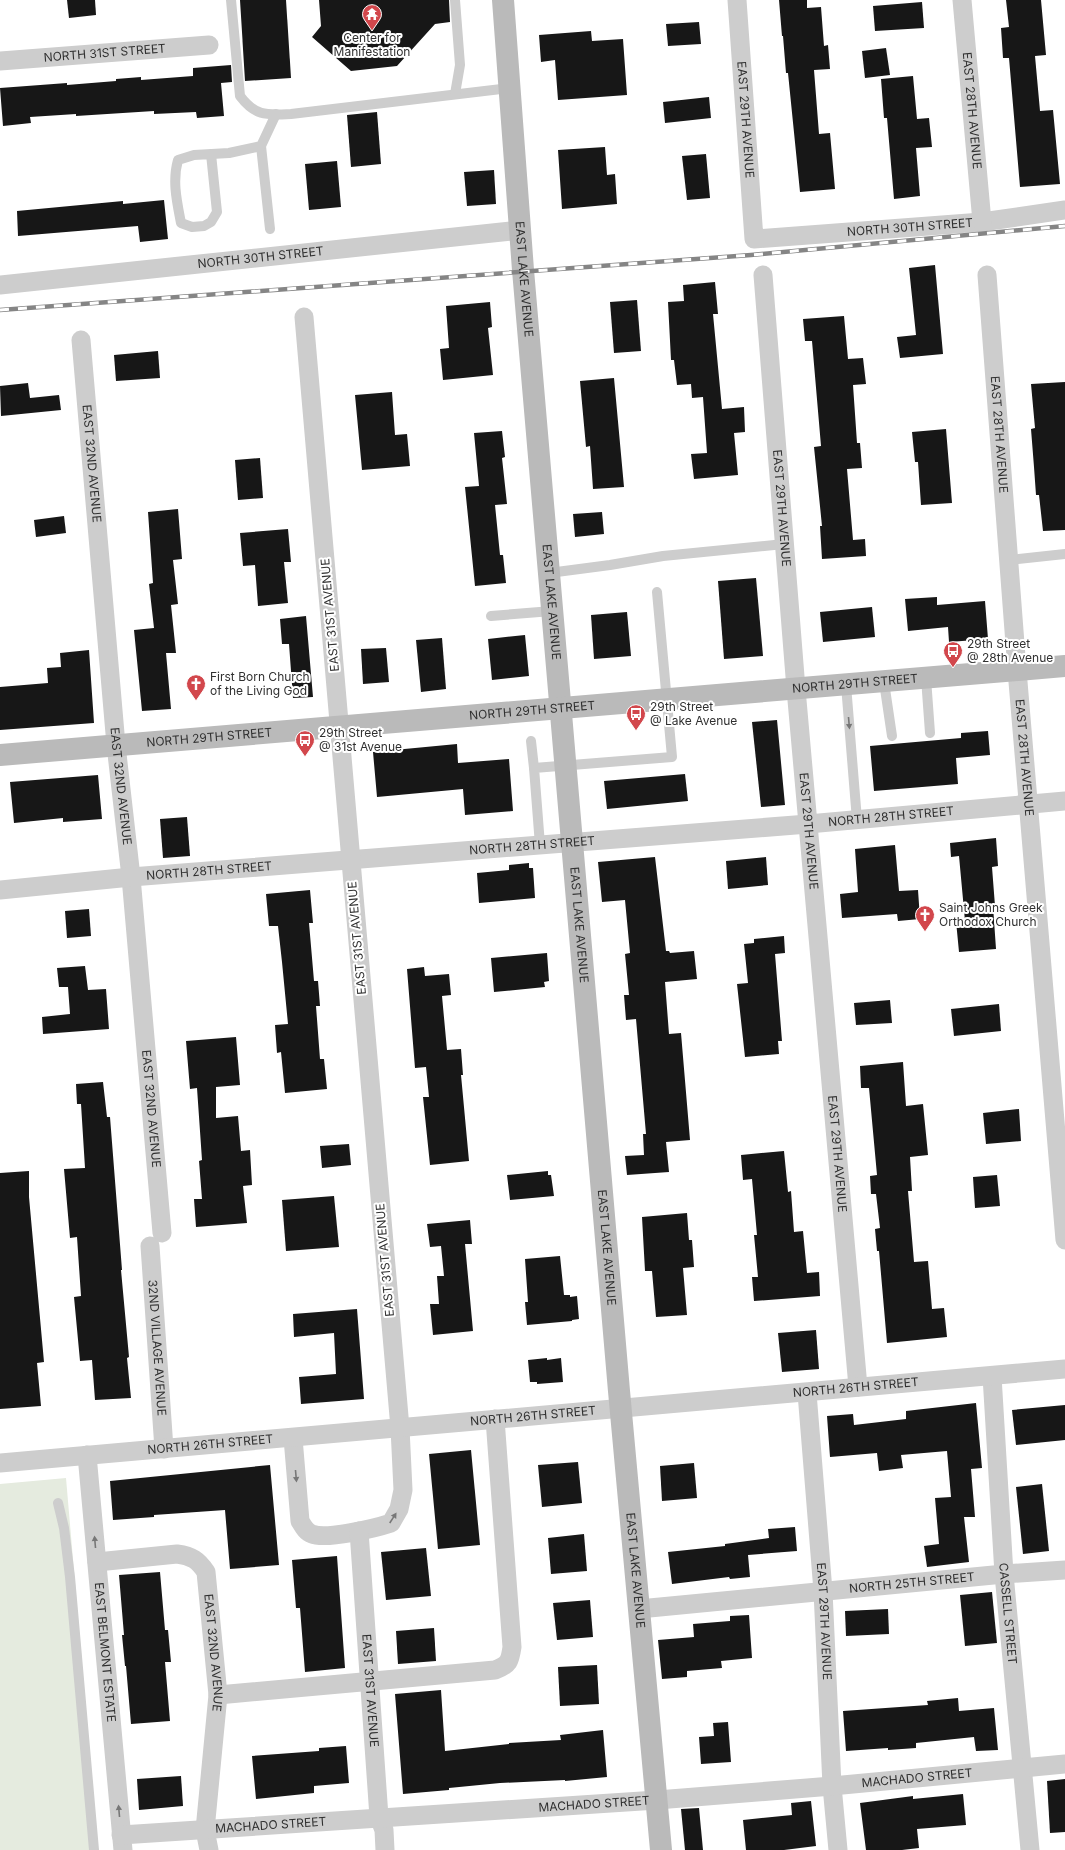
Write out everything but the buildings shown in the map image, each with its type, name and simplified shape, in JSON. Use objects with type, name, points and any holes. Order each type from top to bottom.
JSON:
[{"type":"street","name":"EAST LAKE AVENUE","points":[[503,0],[560,708],[620,1408],[661,1850]]},
{"type":"street","name":"EAST 29TH AVENUE","points":[[737,0],[754,239]]},
{"type":"street","name":"EAST 28TH AVENUE","points":[[962,0],[982,222]]},
{"type":"street","name":"NORTH 31ST STREET","points":[[0,61],[209,45]]},
{"type":"street","name":"NORTH 30TH STREET","points":[[754,239],[982,222],[1065,210]]},
{"type":"street","name":"NORTH 30TH STREET","points":[[0,285],[521,230]]},
{"type":"street","name":"EAST 29TH AVENUE","points":[[763,275],[796,689],[858,1387]]},
{"type":"street","name":"EAST 28TH AVENUE","points":[[987,275],[1016,670],[1065,1240]]},
{"type":"street","name":"EAST 31ST AVENUE","points":[[293,1438],[300,1521],[310,1534],[318,1536],[375,1529],[391,1523],[399,1509],[403,1490],[400,1428],[304,317]]},
{"type":"street","name":"EAST 32ND AVENUE","points":[[81,340],[116,746],[131,877],[156,1239]]},
{"type":"street","name":"NORTH 29TH STREET","points":[[0,755],[1065,666]]},
{"type":"street","name":"NORTH 28TH STREET","points":[[0,890],[131,877],[808,824],[1065,801]]},
{"type":"street","name":"32ND VILLAGE AVENUE","points":[[156,1239],[164,1449]]},
{"type":"street","name":"NORTH 26TH STREET","points":[[0,1463],[620,1408],[807,1393],[858,1387],[1065,1369]]},
{"type":"street","name":"CASSELL STREET","points":[[992,1376],[1004,1574],[1030,1850]]},
{"type":"street","name":"EAST 29TH AVENUE","points":[[807,1393],[824,1591],[832,1786],[838,1850]]},
{"type":"street","points":[[218,1695],[495,1670],[504,1667],[510,1659],[512,1647],[495,1419]]},
{"type":"street","name":"EAST BELMONT ESTATE","points":[[87,1455],[122,1842]]},
{"type":"street","name":"EAST 31ST AVENUE","points":[[359,1531],[368,1681],[379,1817],[384,1830],[385,1850]]},
{"type":"street","name":"EAST 32ND AVENUE","points":[[97,1562],[177,1554],[190,1556],[200,1562],[206,1572],[218,1695],[205,1830],[209,1850]]},
{"type":"street","name":"NORTH 25TH STREET","points":[[639,1609],[1004,1574],[1065,1570]]},
{"type":"street","name":"MACHADO STREET","points":[[122,1842],[205,1830],[379,1817],[656,1800],[832,1786],[1065,1764]]},
{"type":"lane","points":[[230,0],[240,96],[249,108],[265,115],[510,88]]},
{"type":"lane","points":[[455,0],[460,65],[455,94]]},
{"type":"lane","points":[[270,229],[261,146],[276,114]]},
{"type":"lane","points":[[211,154],[217,212],[211,222],[204,226],[192,227],[182,224],[174,174],[178,160],[194,155],[211,154],[229,153],[261,146]]},
{"type":"lane","points":[[549,573],[610,566],[663,556],[784,544]]},
{"type":"lane","points":[[1008,560],[1065,554]]},
{"type":"lane","points":[[534,768],[672,757],[657,592]]},
{"type":"lane","points":[[491,616],[552,611]]},
{"type":"lane","points":[[926,678],[930,733]]},
{"type":"lane","points":[[884,682],[892,736]]},
{"type":"lane","points":[[846,685],[857,820]]},
{"type":"lane","points":[[531,741],[540,845]]},
{"type":"lane","points":[[58,1503],[64,1528],[70,1578],[94,1850]]},
{"type":"shaded area","points":[[66,1478],[98,1850],[0,1850],[0,1484]]},
{"type":"railway","points":[[0,310],[751,255],[1065,226]]},
{"type":"place","name":"Center for Manifestation","points":[[372,31]]},
{"type":"place","name":"29th Street @ 28th Avenue","points":[[953,668]]},
{"type":"place","name":"First Born Church of the Living God","points":[[196,701]]},
{"type":"place","name":"29th Street @ Lake Avenue","points":[[636,731]]},
{"type":"place","name":"29th Street @ 31st Avenue","points":[[305,757]]},
{"type":"place","name":"Saint Johns Greek Orthodox Church","points":[[925,932]]}]
